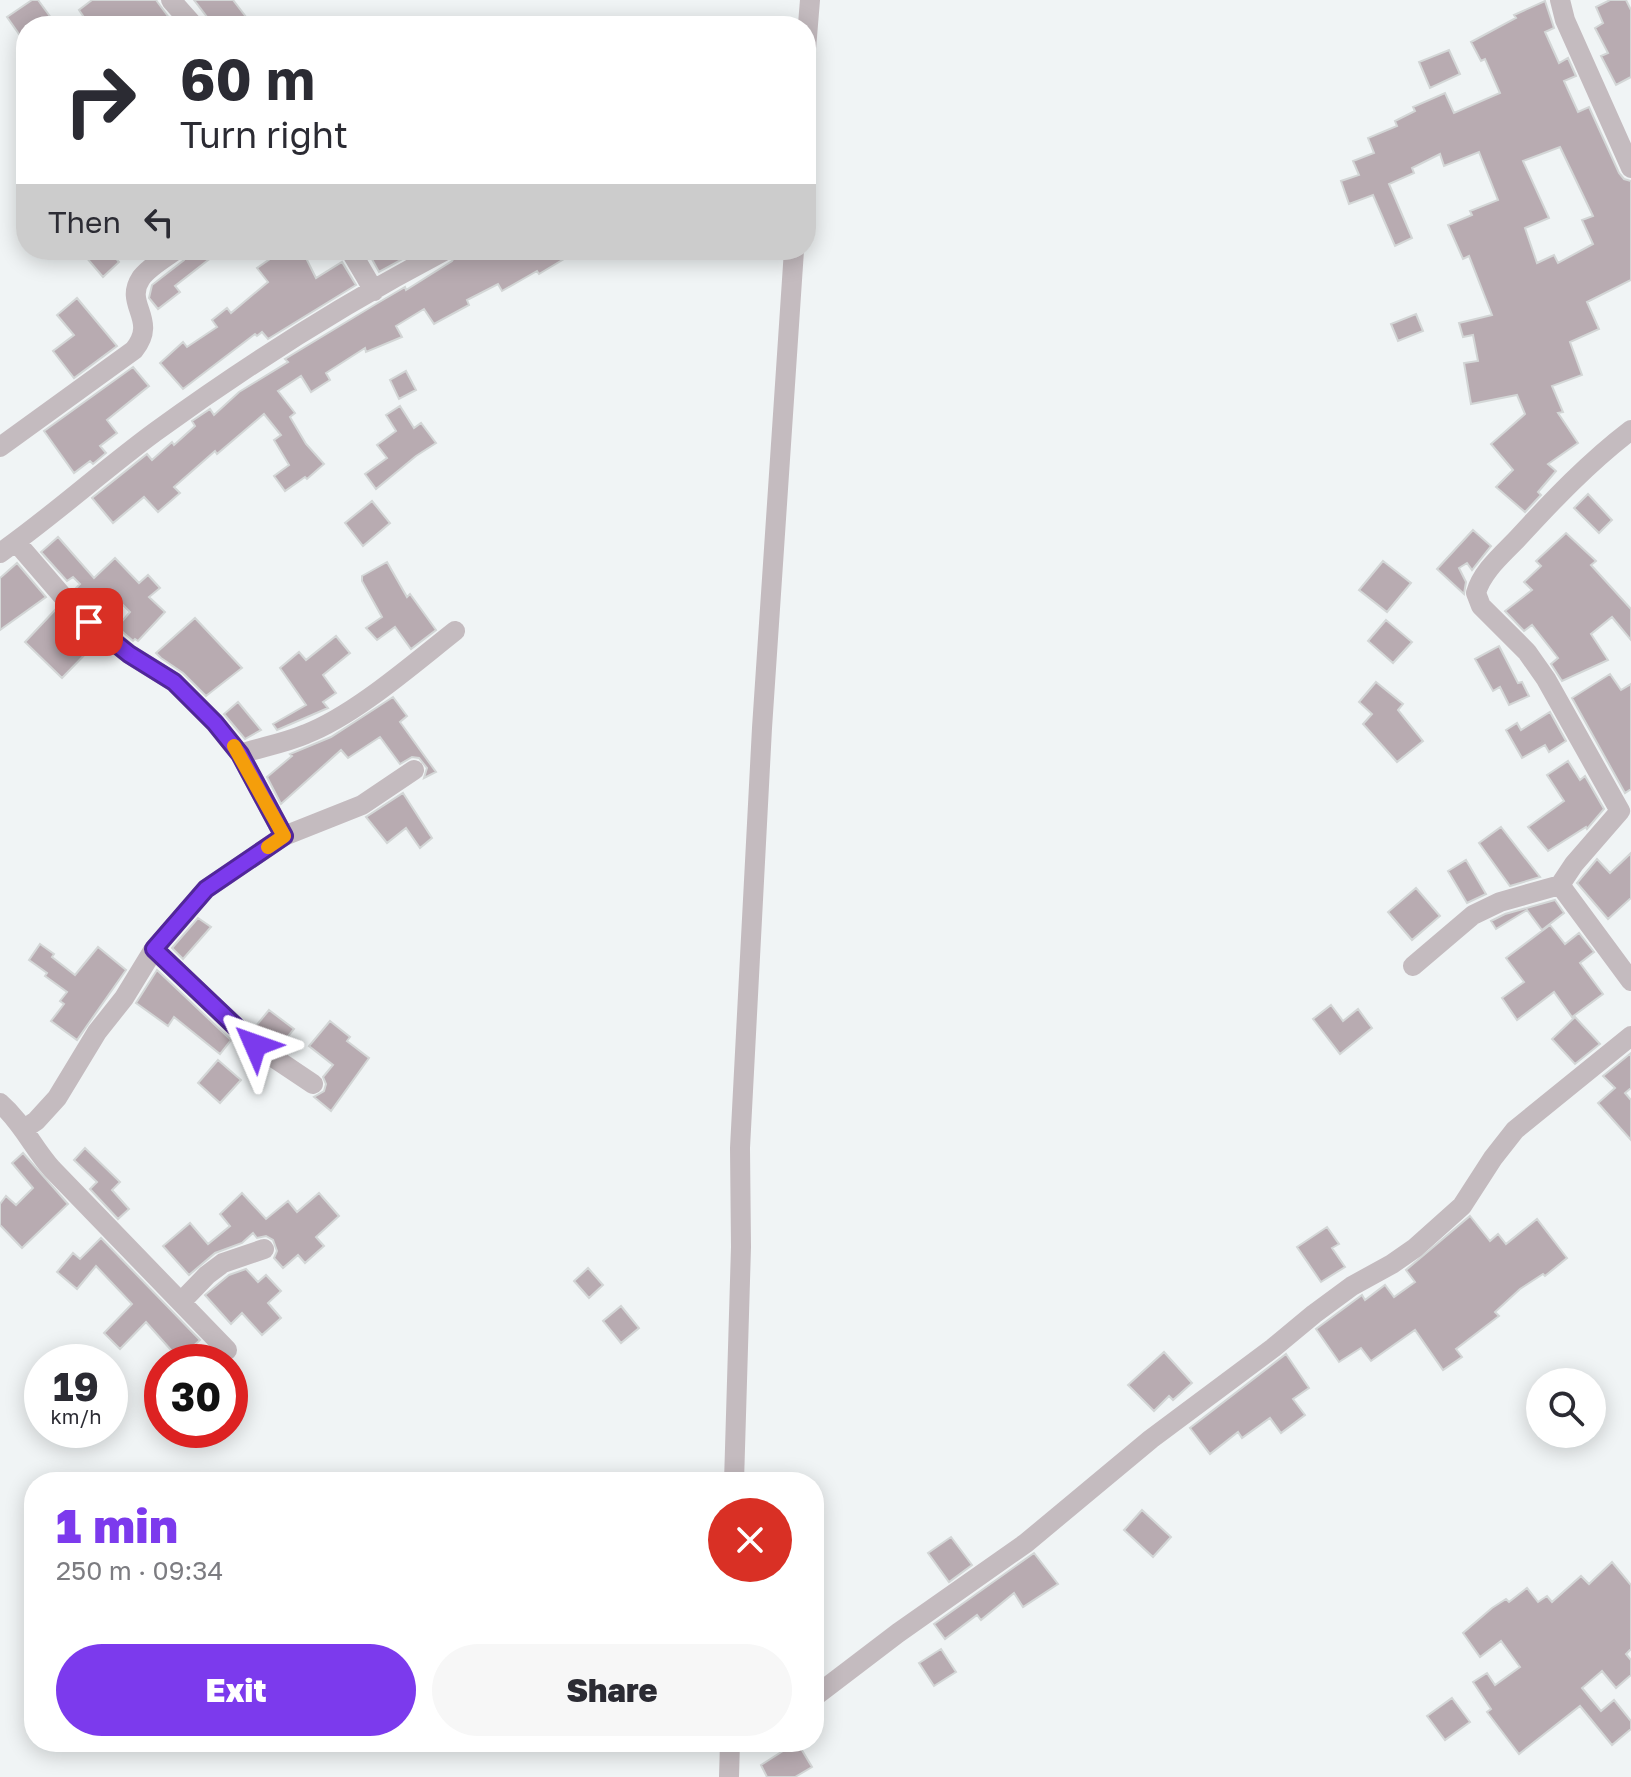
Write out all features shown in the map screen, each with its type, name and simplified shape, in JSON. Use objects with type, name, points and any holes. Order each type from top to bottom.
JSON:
[{"type":"street","points":[[171,0],[185,16]]},
{"type":"street","points":[[1560,0],[1565,20],[1631,168]]},
{"type":"street","points":[[0,447],[141,342],[145,327],[136,298],[139,282],[163,260]]},
{"type":"street","points":[[356,260],[374,291]]},
{"type":"street","points":[[284,836],[240,754],[215,723],[174,682],[129,654],[72,607],[8,547],[101,472],[207,395],[428,260]]},
{"type":"street","points":[[734,1472],[741,1247],[740,1148],[765,667],[793,260]]},
{"type":"street","points":[[1413,966],[1473,915],[1500,902],[1560,885],[1593,840],[1626,807],[1546,679],[1527,652],[1481,606],[1476,593],[1484,576],[1551,502],[1603,451],[1631,430]]},
{"type":"street","points":[[240,754],[316,730],[384,687],[455,631]]},
{"type":"street","points":[[24,1129],[57,1098],[97,1032],[124,998],[154,949],[206,889],[284,836],[362,805],[414,770]]},
{"type":"street","points":[[1560,885],[1631,981]]},
{"type":"street","points":[[154,949],[255,1045],[313,1084]]},
{"type":"street","points":[[824,1689],[1026,1543],[1151,1439],[1314,1314],[1352,1286],[1415,1248],[1462,1206],[1515,1130],[1631,1036]]},
{"type":"street","points":[[0,1103],[24,1129],[34,1148],[52,1169],[221,1344]]},
{"type":"street","points":[[182,1301],[223,1263],[264,1249]]},
{"type":"street","points":[[729,1777],[734,1752]]},
{"type":"building","points":[[32,0],[38,0],[50,16],[16,16],[16,30],[7,17]]},
{"type":"building","points":[[92,0],[156,0],[168,16],[83,16],[79,10]]},
{"type":"building","points":[[194,0],[233,0],[245,16],[206,16]]},
{"type":"building","points":[[1610,0],[1626,0],[1631,10],[1631,77],[1616,85],[1601,56],[1608,53],[1595,28],[1603,23],[1596,7]]},
{"type":"building","points":[[1545,1],[1554,28],[1545,32],[1559,63],[1568,58],[1576,76],[1564,81],[1578,112],[1589,107],[1619,173],[1631,181],[1631,280],[1587,302],[1599,329],[1570,342],[1582,375],[1552,386],[1563,412],[1558,413],[1578,443],[1548,464],[1556,471],[1538,492],[1541,495],[1525,512],[1496,487],[1513,470],[1491,444],[1525,414],[1517,395],[1471,404],[1464,363],[1478,361],[1473,335],[1463,337],[1459,323],[1492,315],[1469,256],[1463,259],[1448,225],[1472,215],[1470,211],[1498,200],[1479,152],[1444,166],[1440,154],[1412,168],[1414,173],[1389,184],[1412,238],[1395,246],[1373,195],[1349,204],[1341,181],[1359,175],[1353,161],[1374,153],[1368,138],[1397,126],[1395,121],[1415,111],[1413,107],[1445,93],[1454,113],[1500,93],[1485,59],[1481,61],[1471,42],[1516,18],[1514,15]],"holes":[[[1560,147],[1593,216],[1582,220],[1593,244],[1558,263],[1554,255],[1537,263],[1525,228],[1549,218],[1523,161]]]},
{"type":"building","points":[[1449,50],[1460,74],[1430,88],[1419,62]]},
{"type":"building","points":[[89,260],[117,260],[119,262],[103,277]]},
{"type":"building","points":[[184,260],[208,260],[175,286],[180,292],[158,309],[149,298],[152,285]]},
{"type":"building","points":[[269,260],[307,260],[316,278],[342,262],[356,285],[268,339],[262,332],[257,336],[255,334],[183,389],[160,363],[183,342],[187,347],[217,327],[212,320],[227,308],[231,313],[268,282],[257,268]]},
{"type":"building","points":[[372,260],[401,260],[379,272]]},
{"type":"building","points":[[562,260],[502,291],[498,284],[467,300],[469,305],[434,324],[424,309],[396,326],[402,337],[366,352],[365,348],[326,373],[330,380],[311,392],[301,376],[278,391],[295,413],[290,417],[306,444],[324,464],[307,479],[305,477],[285,491],[274,476],[289,465],[274,440],[281,435],[264,414],[174,487],[180,493],[158,512],[144,497],[113,523],[92,498],[147,454],[152,460],[172,442],[174,445],[195,426],[192,421],[210,409],[214,415],[239,392],[288,362],[285,359],[452,261]]},
{"type":"building","points":[[77,298],[117,346],[74,378],[53,351],[74,335],[57,315]]},
{"type":"building","points":[[1416,314],[1423,331],[1398,341],[1391,324]]},
{"type":"building","points":[[133,367],[149,386],[107,420],[117,433],[100,446],[106,453],[93,464],[90,461],[74,473],[44,431]]},
{"type":"building","points":[[406,371],[416,390],[399,399],[390,380]]},
{"type":"building","points":[[400,406],[414,428],[421,423],[436,443],[376,489],[365,474],[387,458],[377,445],[396,431],[386,415]]},
{"type":"building","points":[[1588,494],[1612,520],[1599,533],[1574,508]]},
{"type":"building","points":[[372,501],[390,523],[363,546],[345,523]]},
{"type":"building","points":[[1473,530],[1491,546],[1472,570],[1467,563],[1459,568],[1466,582],[1464,594],[1437,569]]},
{"type":"building","points":[[1566,533],[1596,561],[1591,565],[1631,609],[1631,640],[1612,617],[1591,634],[1608,660],[1562,681],[1551,664],[1558,658],[1532,625],[1524,631],[1505,611],[1532,590],[1524,582],[1541,566],[1536,561]]},
{"type":"building","points":[[58,537],[94,578],[115,558],[139,583],[148,575],[160,588],[149,597],[165,612],[138,641],[133,641],[117,627],[130,612],[108,590],[93,607],[74,590],[80,584],[73,577],[67,581],[41,552]]},
{"type":"building","points":[[1383,561],[1411,583],[1387,612],[1359,590]]},
{"type":"building","points":[[387,562],[407,597],[410,594],[436,630],[411,649],[395,627],[377,640],[366,628],[382,617],[362,576]]},
{"type":"building","points":[[17,563],[46,597],[0,630],[0,578]]},
{"type":"building","points":[[56,609],[96,643],[62,678],[25,642]]},
{"type":"building","points":[[195,618],[242,668],[206,696],[183,673],[156,653]]},
{"type":"building","points":[[1386,620],[1412,642],[1393,663],[1368,641]]},
{"type":"building","points":[[336,636],[350,653],[323,675],[336,693],[323,702],[328,708],[277,730],[273,724],[306,705],[280,668],[299,652],[306,660]]},
{"type":"building","points":[[1499,646],[1518,683],[1522,682],[1529,696],[1509,705],[1500,687],[1493,691],[1475,659]]},
{"type":"building","points":[[1610,674],[1621,690],[1631,684],[1631,789],[1625,793],[1572,698]]},
{"type":"building","points":[[1376,682],[1403,704],[1398,710],[1423,741],[1397,762],[1363,724],[1372,714],[1359,702]]},
{"type":"building","points":[[393,697],[407,716],[400,722],[436,772],[424,778],[427,768],[419,758],[412,757],[400,764],[380,737],[348,758],[341,750],[281,804],[267,777],[292,756],[290,754],[331,737]]},
{"type":"building","points":[[238,702],[261,730],[245,739],[224,714]]},
{"type":"building","points":[[1550,712],[1566,741],[1549,752],[1545,745],[1522,758],[1506,730],[1517,723],[1521,730]]},
{"type":"building","points":[[1568,761],[1580,780],[1585,776],[1604,809],[1587,829],[1548,851],[1528,827],[1564,801],[1547,775]]},
{"type":"building","points":[[403,793],[432,838],[420,848],[406,828],[387,843],[366,817]]},
{"type":"building","points":[[1501,827],[1540,877],[1510,886],[1479,843]]},
{"type":"building","points":[[1631,853],[1631,898],[1608,919],[1577,883],[1597,859],[1610,873]]},
{"type":"building","points":[[1466,860],[1486,894],[1467,903],[1448,871]]},
{"type":"building","points":[[1416,888],[1440,916],[1412,940],[1388,912]]},
{"type":"building","points":[[1555,900],[1564,913],[1542,930],[1527,910],[1496,929],[1491,921],[1505,914]]},
{"type":"building","points":[[198,918],[211,927],[183,959],[172,948]]},
{"type":"building","points":[[1550,925],[1565,944],[1579,933],[1594,952],[1580,963],[1603,994],[1572,1017],[1554,992],[1517,1020],[1502,998],[1524,982],[1506,958]]},
{"type":"building","points":[[40,944],[75,975],[98,947],[126,970],[77,1040],[51,1021],[64,1004],[60,1001],[67,992],[29,960]]},
{"type":"building","points":[[157,970],[231,1040],[220,1054],[174,1017],[168,1026],[136,1003]]},
{"type":"building","points":[[1331,1005],[1343,1021],[1358,1009],[1372,1028],[1340,1054],[1313,1019]]},
{"type":"building","points":[[269,1010],[294,1029],[280,1046],[255,1027]]},
{"type":"building","points":[[1575,1017],[1600,1044],[1575,1064],[1552,1039]]},
{"type":"building","points":[[330,1021],[350,1037],[347,1041],[369,1058],[331,1111],[314,1097],[324,1091],[326,1084],[323,1077],[333,1065],[309,1046]]},
{"type":"building","points":[[1631,1053],[1631,1088],[1625,1093],[1631,1100],[1631,1140],[1598,1103],[1615,1088],[1603,1076]]},
{"type":"building","points":[[218,1060],[241,1080],[220,1103],[198,1083]]},
{"type":"building","points":[[85,1148],[120,1182],[112,1190],[129,1209],[118,1219],[90,1189],[97,1182],[74,1160]]},
{"type":"building","points":[[23,1153],[68,1204],[22,1248],[0,1225],[0,1204],[6,1196],[16,1205],[33,1188],[12,1163]]},
{"type":"building","points":[[242,1193],[266,1219],[288,1201],[297,1212],[319,1193],[339,1216],[316,1237],[324,1246],[305,1263],[298,1255],[283,1268],[274,1258],[277,1251],[273,1240],[266,1236],[257,1238],[253,1233],[242,1243],[215,1253],[189,1275],[163,1246],[190,1223],[208,1244],[230,1226],[220,1214]]},
{"type":"building","points":[[1470,1216],[1490,1241],[1498,1234],[1506,1244],[1537,1219],[1567,1258],[1545,1276],[1543,1274],[1520,1289],[1495,1312],[1499,1316],[1456,1349],[1462,1357],[1443,1370],[1415,1330],[1371,1361],[1361,1348],[1339,1362],[1316,1329],[1362,1295],[1365,1300],[1385,1285],[1394,1297],[1415,1282],[1406,1270]]},
{"type":"building","points":[[1327,1227],[1339,1244],[1332,1248],[1345,1267],[1321,1282],[1297,1247]]},
{"type":"building","points":[[101,1238],[200,1340],[196,1344],[166,1344],[146,1322],[125,1344],[115,1344],[104,1333],[132,1304],[96,1266],[77,1289],[57,1272],[73,1253],[80,1259]]},
{"type":"building","points":[[588,1268],[603,1285],[589,1298],[574,1281]]},
{"type":"building","points":[[246,1269],[258,1282],[266,1275],[281,1291],[268,1303],[281,1318],[262,1335],[242,1313],[231,1324],[205,1295],[229,1275]]},
{"type":"building","points":[[621,1306],[639,1328],[621,1343],[603,1321]]},
{"type":"building","points":[[1164,1352],[1192,1383],[1173,1400],[1169,1396],[1154,1411],[1128,1385]]},
{"type":"building","points":[[1286,1354],[1309,1388],[1293,1399],[1305,1415],[1281,1433],[1270,1418],[1242,1438],[1238,1432],[1210,1454],[1190,1428]]},
{"type":"building","points":[[1142,1510],[1171,1537],[1153,1557],[1124,1530]]},
{"type":"building","points":[[951,1537],[972,1565],[949,1582],[928,1553]]},
{"type":"building","points":[[1034,1553],[1058,1584],[1023,1607],[1014,1593],[981,1620],[977,1615],[945,1639],[934,1624]]},
{"type":"building","points":[[1612,1562],[1631,1585],[1631,1649],[1626,1654],[1631,1660],[1631,1675],[1616,1688],[1602,1671],[1582,1688],[1601,1711],[1614,1700],[1631,1721],[1631,1729],[1612,1745],[1580,1706],[1519,1754],[1487,1712],[1491,1709],[1473,1682],[1487,1673],[1495,1685],[1520,1667],[1501,1641],[1480,1657],[1463,1633],[1492,1608],[1506,1599],[1509,1602],[1527,1588],[1538,1602],[1547,1596],[1552,1602],[1581,1576],[1589,1584]]},
{"type":"building","points":[[941,1649],[956,1672],[934,1686],[919,1663]]},
{"type":"building","points":[[1452,1698],[1470,1722],[1445,1740],[1427,1716]]},
{"type":"building","points":[[781,1752],[803,1752],[812,1767],[795,1777],[767,1777],[761,1765]]},
{"type":"slow traffic","points":[[234,746],[284,836],[268,847]]},
{"type":"route","points":[[89,622],[129,654],[163,673],[215,723],[240,754],[284,836],[206,889],[154,949],[255,1045]]}]
